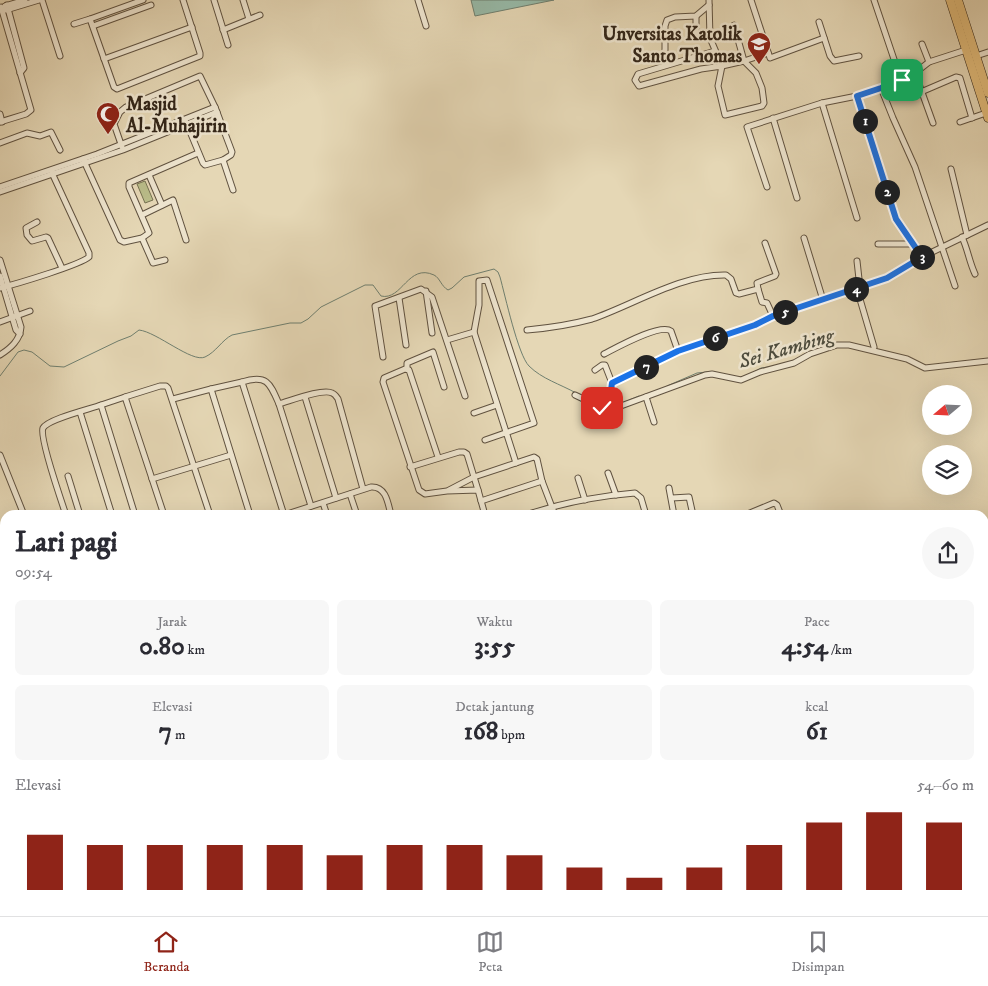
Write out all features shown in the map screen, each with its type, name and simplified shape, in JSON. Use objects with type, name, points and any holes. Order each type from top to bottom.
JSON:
[{"type":"main road","points":[[950,0],[976,56],[988,91]]},
{"type":"main road","points":[[958,0],[966,50],[987,115]]},
{"type":"street","points":[[8,7],[26,0]]},
{"type":"street","points":[[0,114],[1,122],[26,114],[31,110],[1,9],[41,0],[60,56]]},
{"type":"street","points":[[74,24],[143,0]]},
{"type":"street","points":[[90,19],[114,88],[117,89],[200,56],[183,0]]},
{"type":"street","points":[[214,0],[228,45]]},
{"type":"street","points":[[243,0],[249,19]]},
{"type":"street","points":[[418,0],[426,26]]},
{"type":"street","points":[[750,0],[771,58],[824,38]]},
{"type":"street","points":[[874,0],[902,80]]},
{"type":"street","points":[[665,51],[665,26],[667,20],[675,17],[696,16],[709,3]]},
{"type":"street","points":[[709,3],[710,38],[722,66],[718,86],[725,114],[728,115],[760,107],[764,103],[762,88],[756,73],[744,61],[734,25]]},
{"type":"street","points":[[92,26],[151,5]]},
{"type":"street","points":[[8,7],[24,68],[20,73]]},
{"type":"street","points":[[223,30],[260,15]]},
{"type":"street","points":[[696,16],[696,35]]},
{"type":"street","points":[[819,22],[830,56],[834,61],[859,56]]},
{"type":"street","points":[[104,59],[192,27]]},
{"type":"street","points":[[922,44],[928,62]]},
{"type":"street","points":[[767,187],[746,128],[822,103],[857,96],[881,88],[915,73],[928,62],[966,50]]},
{"type":"street","points":[[715,51],[638,74],[635,80],[639,86],[701,69],[744,61],[768,53]]},
{"type":"street","points":[[976,56],[988,52]]},
{"type":"street","points":[[915,73],[933,123]]},
{"type":"street","points":[[122,148],[114,124],[120,112],[126,107],[200,76],[216,109],[232,152],[231,155],[223,160],[205,165],[198,154],[185,122]]},
{"type":"street","points":[[921,92],[956,77],[960,78],[972,118]]},
{"type":"street","points":[[881,88],[915,167],[955,286]]},
{"type":"street","points":[[857,96],[896,219],[922,257]]},
{"type":"street","points":[[822,103],[857,218]]},
{"type":"street","points":[[0,187],[84,162],[216,109]]},
{"type":"street","points":[[960,122],[987,115]]},
{"type":"street","points":[[772,118],[797,198]]},
{"type":"street","points":[[0,143],[27,133],[40,136],[51,132],[60,150]]},
{"type":"street","points":[[84,162],[120,240],[124,242],[142,238],[149,233],[129,185],[198,154]]},
{"type":"street","points":[[223,160],[232,190]]},
{"type":"street","points":[[951,169],[969,252],[969,262],[975,274]]},
{"type":"street","points":[[0,192],[51,172]]},
{"type":"street","points":[[4,287],[86,260],[89,255],[51,172]]},
{"type":"street","points":[[149,175],[162,205]]},
{"type":"street","points":[[142,215],[172,200],[175,202],[186,240]]},
{"type":"street","points":[[37,222],[26,228],[27,235],[32,240],[48,238],[62,268]]},
{"type":"street","points":[[612,383],[678,351],[755,325],[773,316],[887,278],[922,257],[988,225]]},
{"type":"street","points":[[142,238],[153,263],[166,260]]},
{"type":"street","points":[[804,238],[823,300]]},
{"type":"street","points":[[765,243],[776,274],[757,283],[762,302],[767,303],[773,316]]},
{"type":"street","points":[[878,244],[912,244]]},
{"type":"street","points":[[0,260],[4,287]]},
{"type":"street","points":[[857,261],[859,288],[874,347]]},
{"type":"street","points":[[527,330],[562,326],[592,318],[659,291],[702,278],[726,275],[731,279],[738,294],[758,289]]},
{"type":"street","points":[[0,276],[15,316],[16,330],[20,334],[14,344],[0,354]]},
{"type":"street","points":[[485,440],[506,433],[534,424],[487,280],[478,281],[479,305],[474,332],[497,405],[506,433],[516,463]]},
{"type":"street","points":[[383,357],[375,306],[421,289],[426,291],[432,298],[465,396]]},
{"type":"street","points":[[426,291],[432,332]]},
{"type":"street","points":[[399,298],[406,345]]},
{"type":"street","points":[[0,322],[30,311]]},
{"type":"street","points":[[604,354],[645,335],[664,329],[671,331],[678,351]]},
{"type":"street","points":[[447,340],[474,332]]},
{"type":"street","points":[[575,395],[602,408],[613,409],[705,375],[712,374],[741,380],[837,345],[849,345],[907,359],[926,368],[988,361]]},
{"type":"street","points":[[438,457],[407,368],[407,363],[432,352],[444,387]]},
{"type":"street","points":[[595,370],[605,365],[612,383],[610,398],[613,409]]},
{"type":"street","points":[[407,368],[383,380],[417,488],[425,494],[478,490]]},
{"type":"street","points":[[172,399],[256,379],[264,380],[271,386],[279,404],[311,506]]},
{"type":"street","points":[[242,382],[282,510]]},
{"type":"street","points":[[65,510],[42,433],[46,424],[163,385],[168,388],[172,399],[208,510]]},
{"type":"street","points":[[211,389],[248,510]]},
{"type":"street","points":[[279,404],[319,393],[332,392],[338,399],[363,489]]},
{"type":"street","points":[[125,397],[162,510]]},
{"type":"street","points":[[305,397],[336,498]]},
{"type":"street","points":[[646,397],[654,422]]},
{"type":"street","points":[[101,405],[133,510]]},
{"type":"street","points":[[474,413],[497,405]]},
{"type":"street","points":[[80,412],[110,510]]},
{"type":"street","points":[[410,467],[438,457],[460,451],[465,452],[484,510]]},
{"type":"street","points":[[0,455],[22,510]]},
{"type":"street","points":[[152,479],[231,455]]},
{"type":"street","points":[[447,491],[474,477],[536,458],[542,481],[553,510]]},
{"type":"street","points":[[608,473],[616,494]]},
{"type":"street","points":[[68,476],[78,510]]},
{"type":"street","points":[[578,478],[585,500]]},
{"type":"street","points":[[482,501],[542,481]]},
{"type":"street","points":[[302,510],[376,486],[382,489],[389,510]]},
{"type":"street","points":[[669,488],[673,510]]},
{"type":"street","points":[[540,510],[552,506],[616,494],[635,493],[638,495],[644,510]]},
{"type":"street","points":[[350,494],[355,510]]},
{"type":"street","points":[[672,498],[689,497],[692,510]]},
{"type":"street","points":[[323,503],[325,510]]},
{"type":"street","points":[[760,510],[775,504],[778,510]]},
{"type":"shaded area","points":[[471,0],[554,0],[475,16]]},
{"type":"shaded area","points":[[145,181],[153,200],[145,203],[137,184]]},
{"type":"waterway","name":"Sei Kambing","points":[[0,376],[18,352],[24,350],[32,352],[50,366],[64,367],[131,336],[139,330],[155,336],[192,356],[205,357],[232,335],[290,323],[301,323],[321,307],[365,285],[373,285],[381,296],[388,296],[411,278],[425,273],[436,276],[448,290],[464,277],[494,269],[500,277],[516,338],[525,360],[529,366],[540,374],[576,393]]},
{"type":"waterway","name":"Sei Kambing","points":[[800,357],[808,353]]},
{"type":"waterway","name":"Sei Kambing","points":[[947,363],[985,359]]},
{"type":"waterway","name":"Sei Kambing","points":[[754,372],[761,368],[769,367]]},
{"type":"waterway","name":"Sei Kambing","points":[[667,386],[697,373],[707,372]]},
{"type":"waterway","name":"Sei Kambing","points":[[629,400],[639,396]]},
{"type":"waterway","name":"Sei Kambing","points":[[584,397],[609,404]]},
{"type":"place","name":"Unversitas Katolik Santo Thomas","points":[[759,65]]},
{"type":"place","name":"Masjid Al-Muhajirin","points":[[108,135]]},
{"type":"route","points":[[602,408],[613,410],[610,398],[612,383],[678,351],[755,325],[773,316],[887,278],[922,257],[896,219],[857,96],[902,80]]}]
